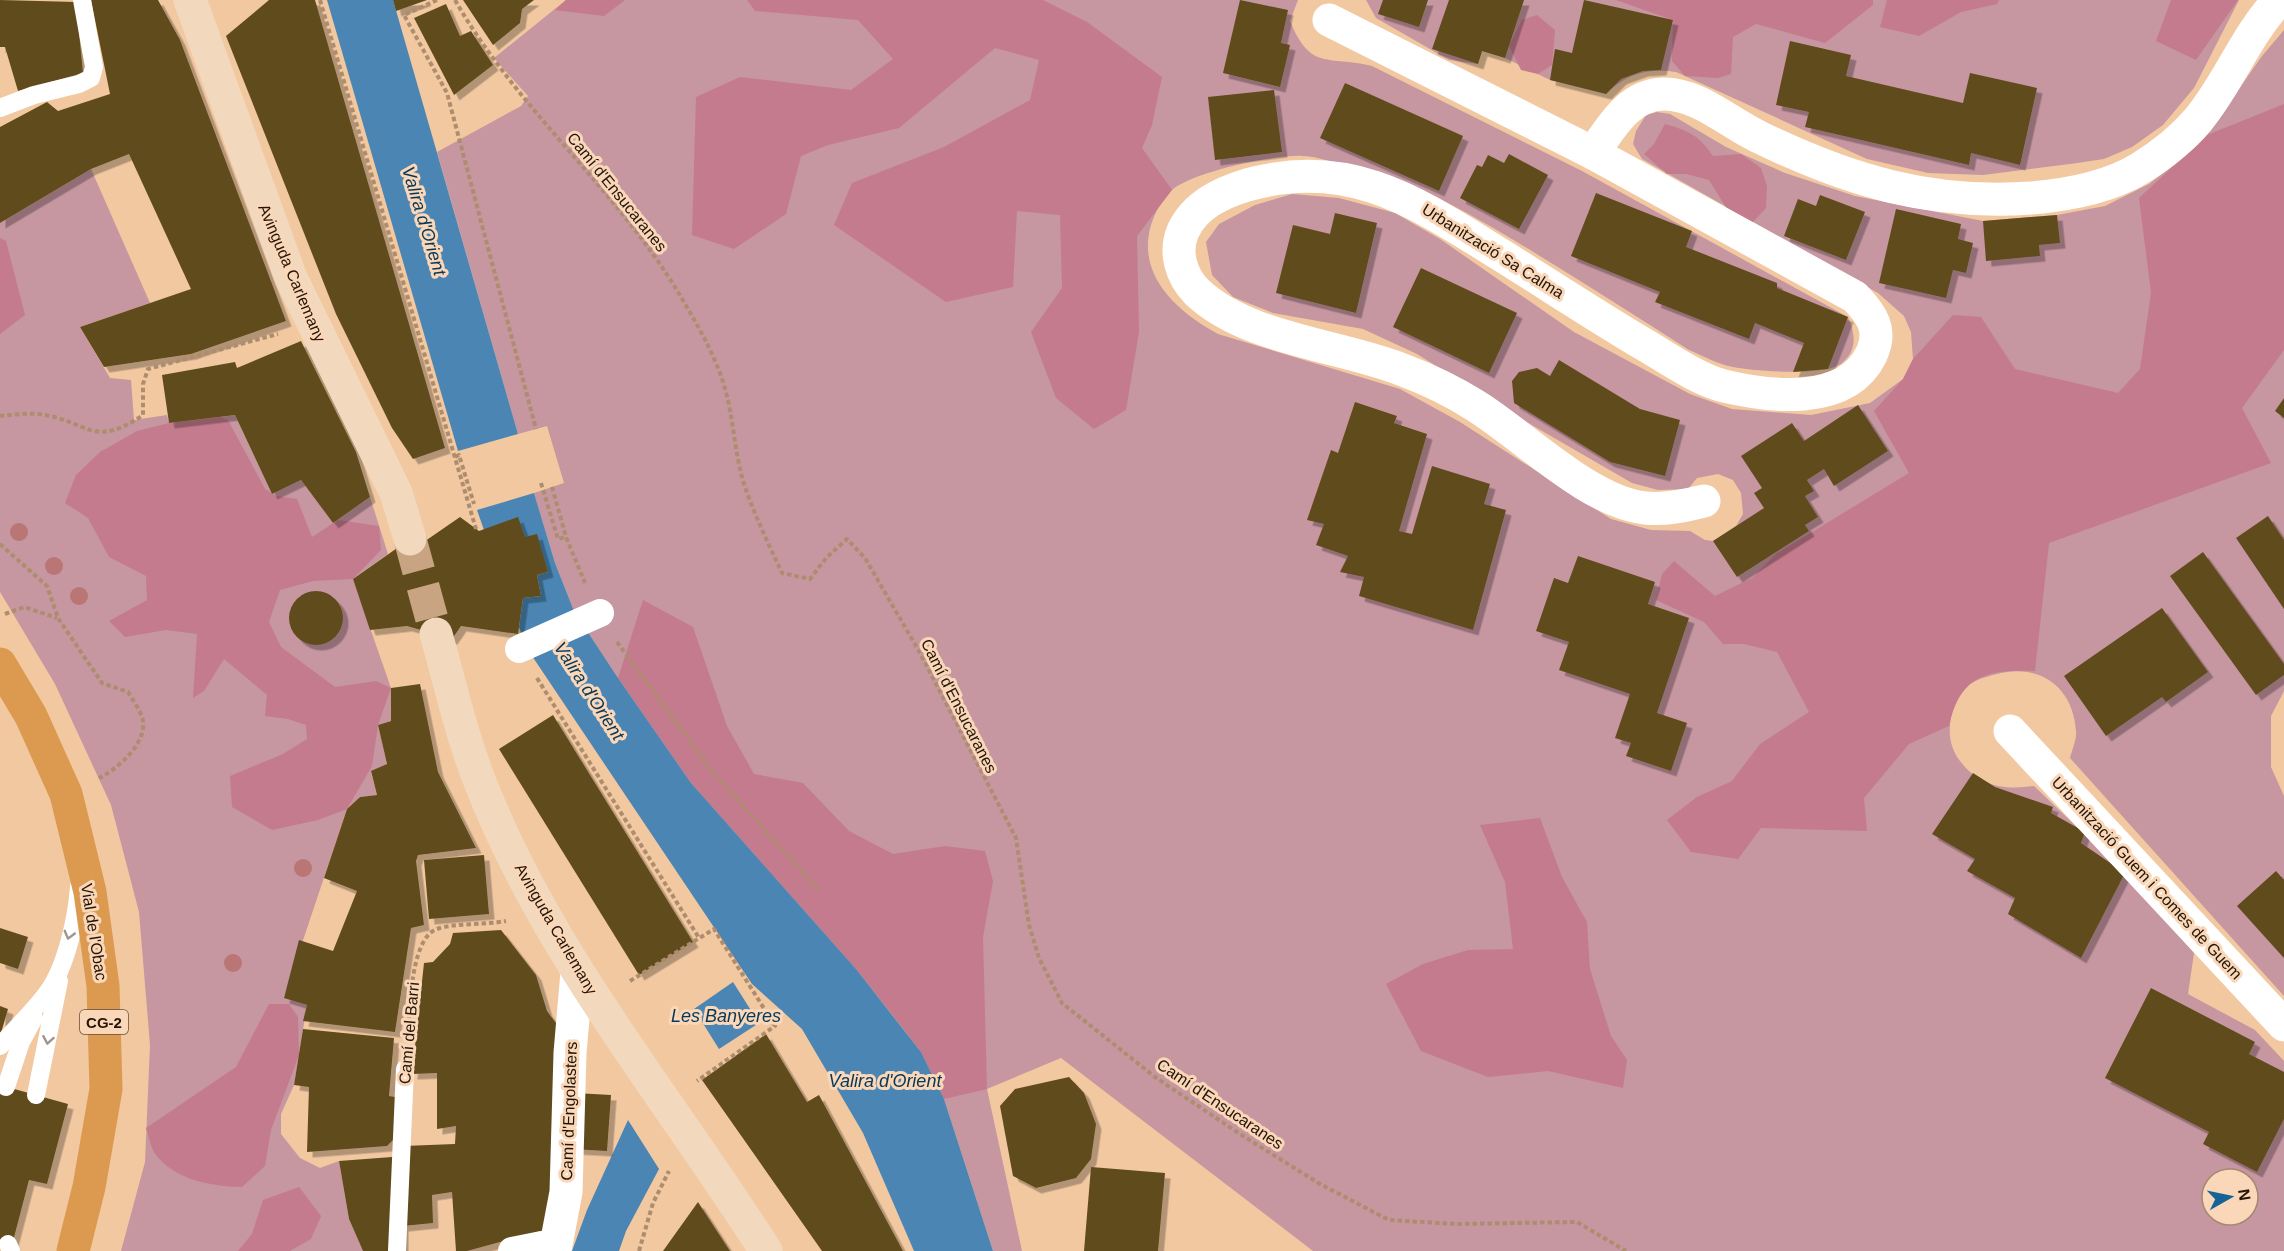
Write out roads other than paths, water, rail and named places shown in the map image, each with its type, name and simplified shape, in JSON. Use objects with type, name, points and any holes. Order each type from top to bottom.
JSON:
[{"type":"highway","name":"Vial de l'Obac","points":[[0,664],[31,716],[66,794],[90,892],[103,987],[106,1089],[89,1187],[73,1251]]},
{"type":"main road","name":"Avinguda Carlemany","points":[[190,0],[291,278],[312,325],[380,458],[396,493],[410,538]]},
{"type":"main road","name":"Avinguda Carlemany","points":[[436,634],[480,782],[539,904],[577,972],[732,1197],[766,1251]]},
{"type":"street","points":[[1593,153],[1624,111],[1638,100],[1663,94],[1692,99],[1737,127],[1804,159],[1850,176],[1926,196],[1990,201],[2065,195],[2138,170],[2175,142],[2198,120],[2242,49],[2279,0]]},
{"type":"street","name":"Urbanització Sa Calma","points":[[1329,21],[1593,153],[1855,297],[1870,314],[1878,331],[1872,352],[1861,372],[1841,386],[1818,392],[1788,394],[1720,385],[1630,336],[1423,206],[1385,191],[1324,176],[1295,175],[1254,183],[1227,191],[1204,205],[1190,219],[1181,235],[1179,255],[1183,274],[1197,292],[1240,320],[1267,331],[1341,349],[1404,370],[1475,405],[1609,498],[1644,508],[1673,508],[1704,501]]},
{"type":"street","points":[[519,649],[600,613]]},
{"type":"street","name":"Urbanització Guem i Comes de Guem","points":[[2010,731],[2284,1025]]},
{"type":"street","name":"Camí d'Engolasters","points":[[555,1250],[566,1192],[570,1053],[577,972]]},
{"type":"street","points":[[512,1251],[542,1245],[555,1250]]},
{"type":"lane","points":[[0,108],[34,95],[79,84],[91,78],[94,68],[82,0]]},
{"type":"lane","points":[[36,1095],[62,962],[78,904],[81,857]]},
{"type":"lane","points":[[6,1087],[21,1042],[62,962]]},
{"type":"lane","points":[[0,1046],[48,992]]},
{"type":"lane","name":"Camí del Barri","points":[[397,1251],[405,1069]]},
{"type":"water","points":[[327,0],[393,0],[518,434],[458,451]]},
{"type":"water","name":"Valira d'Orient","points":[[534,493],[555,563],[574,611],[618,678],[691,783],[856,969],[921,1052],[944,1099],[993,1251],[914,1251],[863,1133],[802,1029],[752,984],[526,647],[519,627],[523,598],[541,596],[537,575],[548,572],[525,537],[484,530],[477,510]]},
{"type":"water","name":"Les Banyeres","points":[[733,982],[759,1023],[719,1049],[694,1009]]},
{"type":"water","points":[[628,1120],[659,1169],[626,1231],[619,1251],[572,1251],[587,1210]]},
{"type":"tunnel","points":[[410,539],[436,634]]}]
